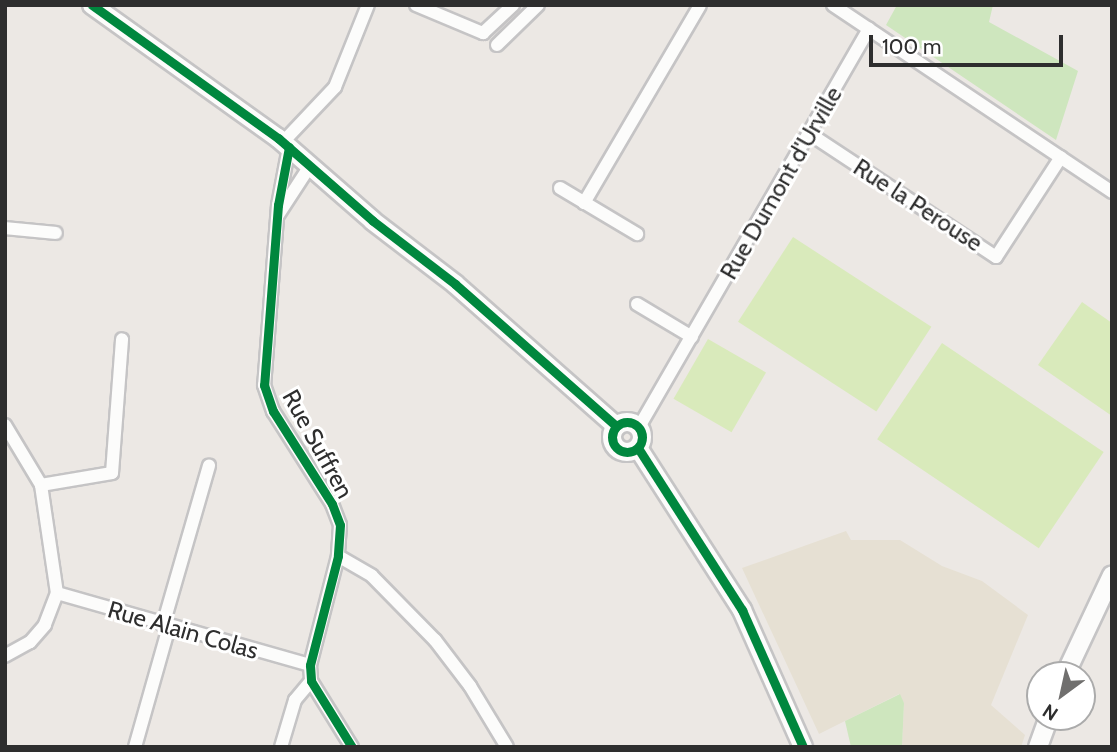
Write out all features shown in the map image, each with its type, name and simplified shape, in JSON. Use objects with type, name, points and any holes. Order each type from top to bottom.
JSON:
[{"type":"main road","points":[[92,5],[286,144],[456,284],[616,426]]},
{"type":"main road","points":[[616,426],[625,422],[639,428],[642,440],[638,448]]},
{"type":"main road","points":[[616,426],[612,441],[618,449],[638,448]]},
{"type":"main road","points":[[638,448],[742,610],[803,747]]},
{"type":"main road","points":[[1072,661],[1112,575]]},
{"type":"street","points":[[286,144],[335,87],[368,5]]},
{"type":"street","points":[[416,5],[483,33],[513,5]]},
{"type":"street","points":[[497,45],[538,5]]},
{"type":"street","points":[[584,203],[700,5]]},
{"type":"street","points":[[833,5],[1112,191]]},
{"type":"street","name":"Rue Dumont d'Urville","points":[[639,428],[869,29]]},
{"type":"street","name":"Rue la Perouse","points":[[810,134],[996,257],[1060,157]]},
{"type":"street","name":"Rue Suffren","points":[[286,144],[276,218],[264,385],[273,411],[332,504],[340,525],[338,556],[310,665],[312,681],[352,747]]},
{"type":"street","name":"Rue Suffren","points":[[276,218],[310,166]]},
{"type":"street","points":[[560,188],[637,234]]},
{"type":"street","points":[[5,228],[56,233]]},
{"type":"street","points":[[637,304],[692,337]]},
{"type":"street","points":[[41,485],[112,473],[122,338]]},
{"type":"street","points":[[5,425],[41,485],[57,593],[46,625],[30,642],[5,656]]},
{"type":"street","points":[[135,747],[209,466]]},
{"type":"street","points":[[338,556],[372,576],[435,640],[470,686],[507,747]]},
{"type":"street","name":"Rue Alain Colas","points":[[57,593],[310,665]]},
{"type":"street","points":[[281,747],[295,700],[312,681]]},
{"type":"shaded area","points":[[846,531],[851,540],[900,540],[942,566],[982,581],[1028,615],[991,705],[1025,735],[1021,747],[902,747],[904,703],[899,694],[819,734],[742,568]]},
{"type":"green space","points":[[897,5],[993,5],[989,22],[1078,71],[1056,140],[886,25]]},
{"type":"green space","points":[[793,237],[931,327],[876,412],[738,322]]},
{"type":"green space","points":[[1082,302],[1112,323],[1112,416],[1038,365]]},
{"type":"green space","points":[[708,339],[766,372],[732,432],[674,399]]},
{"type":"green space","points":[[942,343],[1104,452],[1039,548],[877,439]]},
{"type":"green space","points":[[900,694],[904,703],[902,747],[851,747],[845,721]]},
{"type":"cycle path","points":[[92,5],[278,138],[373,221],[455,284],[616,426]]},
{"type":"cycle path","points":[[289,147],[278,205],[264,385],[273,411],[332,504],[340,525],[338,556],[310,665],[311,681],[352,747]]},
{"type":"cycle path","points":[[627,422],[638,426],[642,437],[638,448],[627,452],[616,448],[612,437],[616,426],[627,422]]},
{"type":"cycle path","points":[[638,448],[742,610],[803,747]]}]
